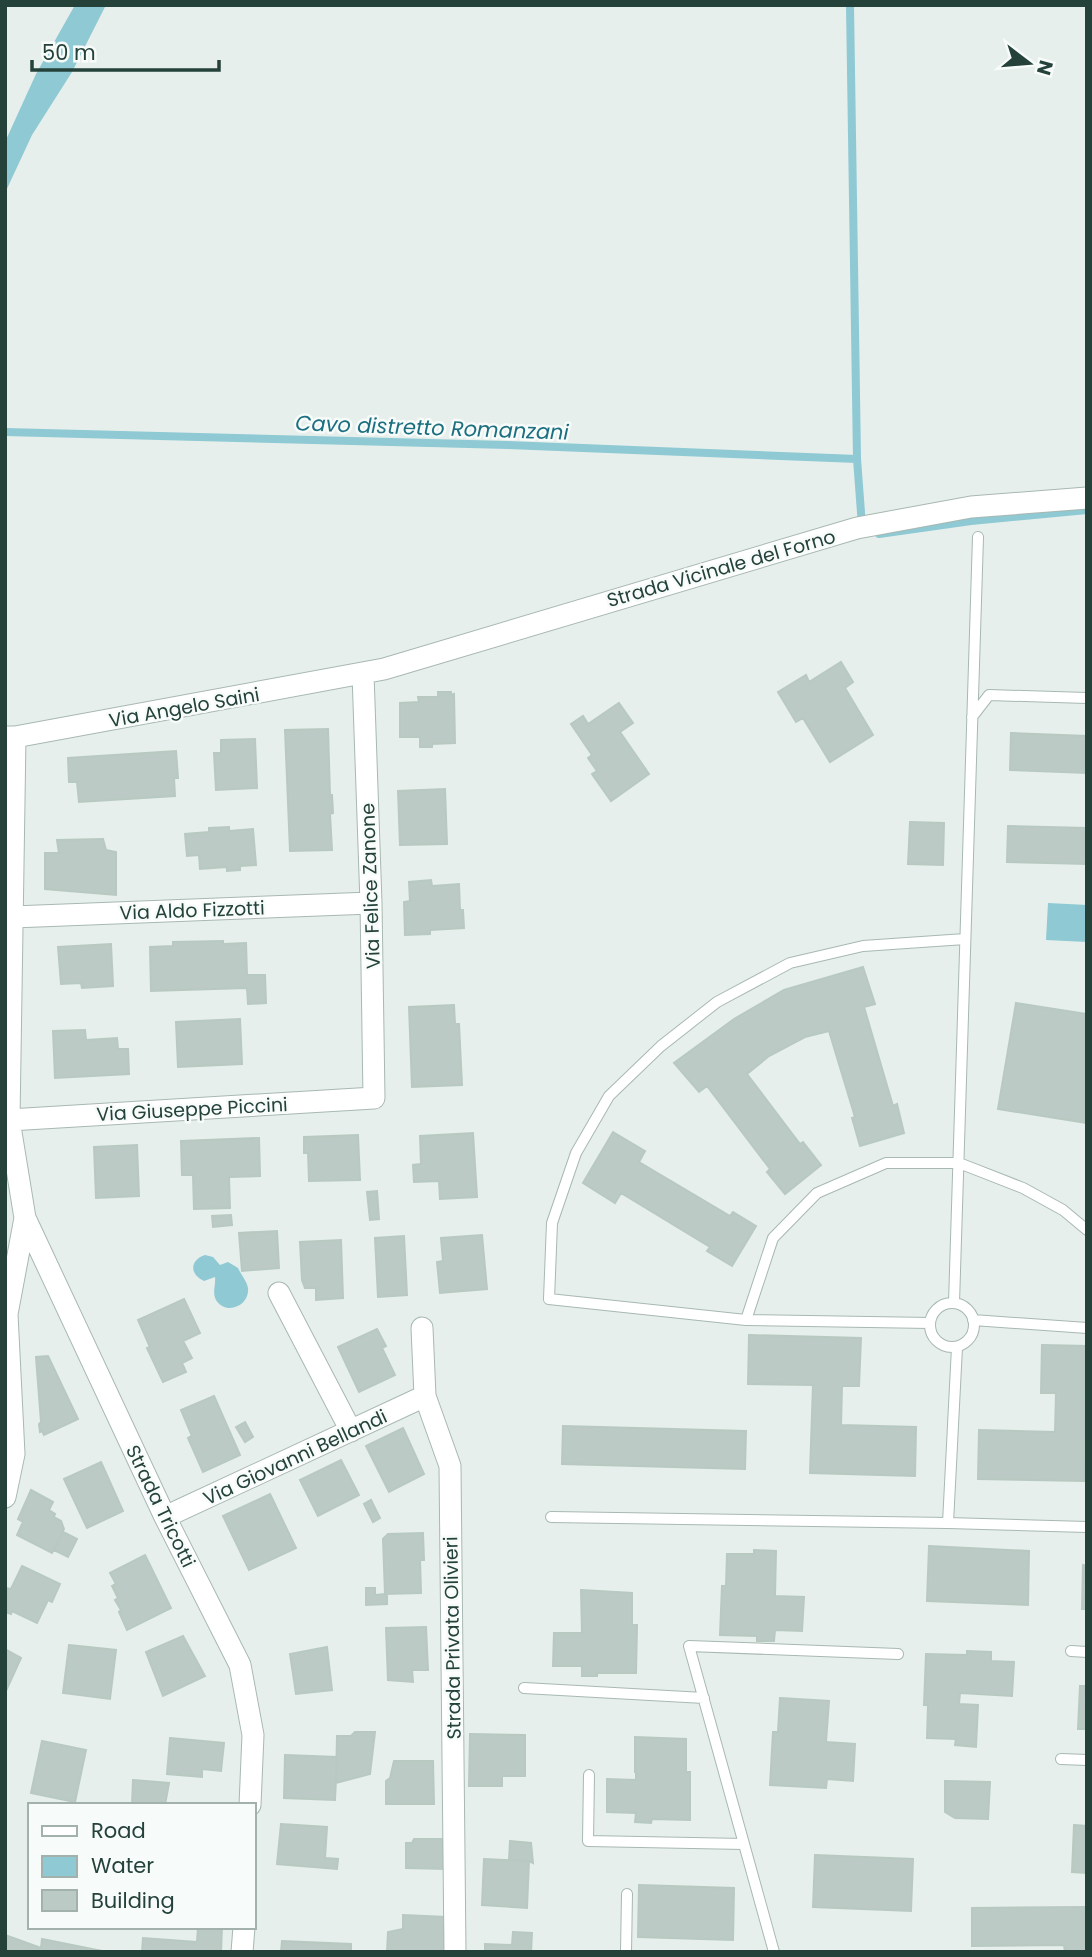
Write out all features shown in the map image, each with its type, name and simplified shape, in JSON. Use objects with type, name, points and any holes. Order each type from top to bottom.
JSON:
[{"type":"street","name":"Strada Vicinale del Forno","points":[[363,674],[864,527],[971,507],[1087,498]]},
{"type":"street","name":"Via Angelo Saini","points":[[10,737],[363,674]]},
{"type":"street","name":"Via Felice Zanone","points":[[363,674],[374,1098]]},
{"type":"street","points":[[5,1497],[14,1454],[7,1314],[25,1217],[9,1120],[13,917],[10,737]]},
{"type":"street","name":"Via Aldo Fizzotti","points":[[13,917],[371,903]]},
{"type":"street","name":"Via Giuseppe Piccini","points":[[9,1120],[374,1098]]},
{"type":"street","name":"Strada Tricotti","points":[[25,1217],[165,1517],[240,1665],[253,1735],[250,1803]]},
{"type":"street","points":[[279,1293],[351,1431]]},
{"type":"street","name":"Strada Privata Olivieri","points":[[422,1328],[425,1396],[450,1466],[455,1952]]},
{"type":"street","name":"Via Giovanni Bellandi","points":[[165,1517],[425,1396]]},
{"type":"street","points":[[242,1952],[244,1929]]},
{"type":"lane","points":[[954,1303],[978,537]]},
{"type":"lane","points":[[972,717],[989,695],[1087,698]]},
{"type":"lane","points":[[930,1323],[746,1320],[549,1298],[552,1223],[576,1153],[609,1096],[661,1046],[717,1002],[790,963],[863,946],[965,939]]},
{"type":"lane","points":[[746,1320],[773,1238],[817,1193],[886,1163],[958,1163],[1023,1188],[1063,1210],[1087,1230]]},
{"type":"lane","points":[[944,1304],[964,1306],[974,1320],[969,1339],[957,1347],[949,1347],[936,1340],[932,1334],[930,1323],[933,1313],[944,1304]]},
{"type":"lane","points":[[974,1320],[1087,1328]]},
{"type":"lane","points":[[948,1523],[957,1347]]},
{"type":"lane","points":[[551,1517],[1087,1527]]},
{"type":"lane","points":[[774,1952],[690,1646],[898,1654]]},
{"type":"lane","points":[[1071,1651],[1087,1652]]},
{"type":"lane","points":[[524,1688],[704,1698]]},
{"type":"lane","points":[[1061,1759],[1087,1760]]},
{"type":"lane","points":[[589,1775],[588,1841],[744,1844]]},
{"type":"lane","points":[[626,1952],[627,1894]]},
{"type":"water","points":[[75,5],[106,5],[72,72],[32,135],[5,193],[5,142],[36,74]]},
{"type":"water","points":[[1048,903],[1087,905],[1087,942],[1046,940]]},
{"type":"water","points":[[205,1255],[213,1257],[220,1265],[228,1262],[238,1268],[248,1288],[248,1294],[241,1304],[231,1308],[220,1305],[215,1297],[215,1277],[204,1281],[196,1275],[194,1264]]},
{"type":"building","points":[[841,662],[853,682],[845,688],[873,735],[830,762],[803,718],[796,722],[778,692],[806,675],[809,682]]},
{"type":"building","points":[[438,692],[454,694],[455,743],[420,747],[420,737],[400,737],[400,703],[419,702],[418,697],[438,697]]},
{"type":"building","points":[[619,703],[633,723],[620,732],[649,774],[611,801],[592,774],[597,771],[588,758],[592,755],[571,724],[583,716],[588,724]]},
{"type":"building","points":[[328,729],[333,813],[330,814],[332,850],[290,851],[285,730]]},
{"type":"building","points":[[1011,733],[1087,736],[1087,773],[1010,770]]},
{"type":"building","points":[[255,739],[257,788],[216,790],[214,753],[221,753],[221,740]]},
{"type":"building","points":[[176,751],[178,778],[174,778],[175,796],[79,802],[77,782],[69,782],[68,758]]},
{"type":"building","points":[[445,789],[447,844],[400,845],[398,791]]},
{"type":"building","points":[[910,822],[944,823],[943,865],[908,864]]},
{"type":"building","points":[[1008,826],[1087,828],[1087,864],[1007,862]]},
{"type":"building","points":[[229,827],[229,831],[253,829],[256,865],[240,866],[240,870],[227,871],[227,867],[200,869],[199,855],[187,856],[185,834],[209,832],[209,828]]},
{"type":"building","points":[[103,839],[106,850],[116,852],[116,895],[45,889],[45,853],[59,853],[57,840]]},
{"type":"building","points":[[431,880],[432,886],[459,884],[464,928],[405,935],[404,902],[410,901],[409,882]]},
{"type":"building","points":[[223,941],[223,944],[246,943],[247,975],[265,975],[266,1003],[248,1004],[247,988],[151,991],[150,947],[173,946],[173,942]]},
{"type":"building","points":[[111,944],[113,986],[82,988],[81,983],[61,984],[58,947]]},
{"type":"building","points":[[863,967],[875,1004],[864,1007],[893,1106],[897,1104],[904,1133],[860,1146],[852,1118],[855,1117],[829,1031],[805,1037],[769,1056],[747,1074],[800,1144],[803,1142],[821,1165],[785,1194],[767,1172],[770,1169],[707,1086],[699,1092],[674,1063],[734,1019],[784,990]]},
{"type":"building","points":[[1016,1003],[1087,1014],[1087,1123],[998,1109]]},
{"type":"building","points":[[454,1005],[455,1024],[459,1024],[462,1085],[412,1087],[409,1007]]},
{"type":"building","points":[[240,1019],[242,1064],[178,1067],[176,1022]]},
{"type":"building","points":[[85,1030],[86,1040],[117,1038],[118,1049],[128,1049],[129,1074],[55,1078],[53,1031]]},
{"type":"building","points":[[613,1132],[645,1151],[639,1162],[730,1216],[733,1212],[756,1226],[732,1266],[707,1251],[710,1247],[621,1193],[615,1203],[583,1183]]},
{"type":"building","points":[[473,1133],[477,1197],[440,1199],[439,1181],[414,1182],[413,1165],[421,1164],[420,1136]]},
{"type":"building","points":[[358,1135],[360,1180],[309,1181],[308,1153],[304,1153],[304,1137]]},
{"type":"building","points":[[259,1138],[260,1176],[229,1177],[230,1208],[194,1209],[193,1175],[182,1175],[181,1141]]},
{"type":"building","points":[[137,1145],[139,1196],[96,1198],[94,1147]]},
{"type":"building","points":[[377,1191],[379,1219],[370,1220],[367,1192]]},
{"type":"building","points":[[231,1215],[232,1225],[213,1227],[212,1216]]},
{"type":"building","points":[[277,1231],[279,1268],[242,1271],[239,1233]]},
{"type":"building","points":[[482,1235],[487,1289],[440,1293],[437,1262],[443,1261],[441,1238]]},
{"type":"building","points":[[404,1236],[407,1295],[378,1297],[375,1238]]},
{"type":"building","points":[[341,1240],[343,1298],[316,1300],[316,1288],[305,1288],[302,1280],[300,1242]]},
{"type":"building","points":[[184,1299],[200,1333],[183,1341],[192,1358],[182,1363],[186,1372],[163,1382],[147,1348],[150,1347],[138,1320]]},
{"type":"building","points":[[377,1329],[386,1346],[382,1348],[395,1375],[359,1392],[338,1347]]},
{"type":"building","points":[[749,1335],[861,1338],[859,1386],[842,1386],[841,1425],[916,1427],[915,1476],[810,1473],[813,1385],[748,1384]]},
{"type":"building","points":[[1042,1345],[1087,1346],[1084,1481],[978,1479],[979,1430],[1055,1432],[1056,1393],[1041,1393]]},
{"type":"building","points":[[48,1356],[78,1419],[44,1435],[40,1432],[39,1424],[36,1357]]},
{"type":"building","points":[[214,1396],[240,1455],[203,1472],[188,1438],[192,1436],[181,1410]]},
{"type":"building","points":[[245,1422],[253,1437],[245,1442],[236,1427]]},
{"type":"building","points":[[563,1426],[746,1431],[745,1469],[562,1464]]},
{"type":"building","points":[[403,1428],[424,1474],[389,1492],[366,1446]]},
{"type":"building","points":[[341,1460],[359,1495],[318,1516],[300,1480]]},
{"type":"building","points":[[101,1462],[123,1511],[87,1528],[64,1479]]},
{"type":"building","points":[[31,1490],[53,1502],[49,1510],[61,1521],[64,1529],[52,1553],[17,1535],[23,1522],[18,1519]]},
{"type":"building","points":[[270,1494],[296,1548],[249,1570],[223,1516]]},
{"type":"building","points":[[371,1500],[380,1518],[373,1522],[364,1504]]},
{"type":"building","points":[[63,1532],[77,1539],[68,1557],[54,1550]]},
{"type":"building","points":[[423,1533],[421,1593],[385,1594],[383,1539],[388,1534]]},
{"type":"building","points":[[929,1546],[1029,1551],[1028,1605],[927,1601]]},
{"type":"building","points":[[754,1550],[776,1551],[775,1596],[804,1597],[802,1631],[775,1630],[774,1641],[757,1641],[757,1636],[720,1635],[722,1586],[726,1586],[727,1554],[754,1554]]},
{"type":"building","points":[[145,1555],[171,1608],[127,1630],[115,1600],[118,1598],[112,1586],[116,1584],[110,1573]]},
{"type":"building","points":[[1083,1565],[1087,1566],[1087,1609],[1082,1609]]},
{"type":"building","points":[[22,1566],[60,1584],[52,1602],[48,1600],[37,1623],[12,1611],[11,1614],[5,1612],[5,1588],[11,1589]]},
{"type":"building","points":[[366,1588],[375,1588],[375,1595],[385,1594],[387,1604],[366,1605]]},
{"type":"building","points":[[581,1590],[632,1593],[632,1625],[637,1625],[636,1673],[597,1673],[597,1676],[582,1676],[582,1666],[553,1666],[554,1633],[582,1633]]},
{"type":"building","points":[[426,1627],[428,1670],[412,1670],[413,1682],[388,1680],[386,1628]]},
{"type":"building","points":[[183,1636],[205,1676],[163,1696],[146,1652]]},
{"type":"building","points":[[69,1645],[116,1650],[110,1699],[63,1693]]},
{"type":"building","points":[[327,1647],[332,1690],[296,1694],[290,1654]]},
{"type":"building","points":[[5,1649],[21,1658],[5,1693]]},
{"type":"building","points":[[967,1651],[991,1652],[991,1661],[1014,1662],[1012,1696],[960,1693],[959,1704],[978,1705],[976,1747],[955,1745],[956,1739],[927,1738],[928,1705],[924,1705],[926,1654],[967,1655]]},
{"type":"building","points":[[1080,1686],[1087,1686],[1087,1729],[1078,1729]]},
{"type":"building","points":[[780,1698],[829,1701],[826,1742],[855,1744],[853,1781],[827,1779],[826,1788],[770,1785],[773,1732],[778,1732]]},
{"type":"building","points":[[355,1732],[375,1732],[370,1774],[336,1783],[337,1736],[351,1736]]},
{"type":"building","points":[[470,1734],[525,1735],[525,1776],[502,1776],[502,1786],[469,1786]]},
{"type":"building","points":[[635,1737],[686,1739],[686,1772],[690,1772],[690,1820],[652,1819],[651,1823],[635,1822],[636,1813],[607,1812],[607,1779],[636,1780]]},
{"type":"building","points":[[170,1738],[224,1743],[221,1771],[202,1769],[202,1777],[167,1774]]},
{"type":"building","points":[[42,1741],[86,1750],[75,1802],[31,1793]]},
{"type":"building","points":[[285,1755],[337,1757],[335,1800],[284,1798]]},
{"type":"building","points":[[394,1761],[433,1761],[434,1804],[386,1804],[386,1781],[390,1778]]},
{"type":"building","points":[[133,1780],[169,1783],[165,1803],[132,1803]]},
{"type":"building","points":[[945,1781],[990,1782],[988,1819],[955,1818],[945,1812]]},
{"type":"building","points":[[281,1824],[327,1827],[325,1858],[338,1859],[337,1869],[277,1864]]},
{"type":"building","points":[[1074,1825],[1087,1826],[1087,1873],[1072,1872]]},
{"type":"building","points":[[414,1839],[447,1839],[446,1869],[406,1868],[406,1843],[412,1843]]},
{"type":"building","points":[[510,1841],[531,1843],[533,1863],[509,1860]]},
{"type":"building","points":[[815,1855],[913,1859],[911,1911],[813,1907]]},
{"type":"building","points":[[484,1859],[529,1861],[527,1908],[482,1905]]},
{"type":"building","points":[[639,1885],[734,1888],[733,1940],[638,1937]]},
{"type":"building","points":[[1087,1907],[1087,1952],[1065,1952],[1064,1945],[972,1946],[972,1908]]},
{"type":"building","points":[[403,1915],[446,1917],[445,1952],[387,1952],[388,1932],[403,1929]]},
{"type":"building","points":[[198,1929],[222,1929],[221,1952],[142,1952],[143,1938],[197,1942]]},
{"type":"building","points":[[513,1932],[532,1933],[531,1952],[485,1952],[485,1944],[512,1945]]},
{"type":"building","points":[[5,1935],[41,1948],[42,1939],[107,1952],[5,1952]]},
{"type":"building","points":[[282,1941],[351,1944],[351,1952],[281,1952]]},
{"type":"waterway","name":"Cavo distretto Romanzani","points":[[5,432],[508,445],[857,459],[850,5]]},
{"type":"waterway","name":"Cavo distretto Romanzani","points":[[857,459],[862,526]]},
{"type":"waterway","name":"Cavo distretto Romanzani","points":[[879,534],[971,521],[1087,510]]}]
